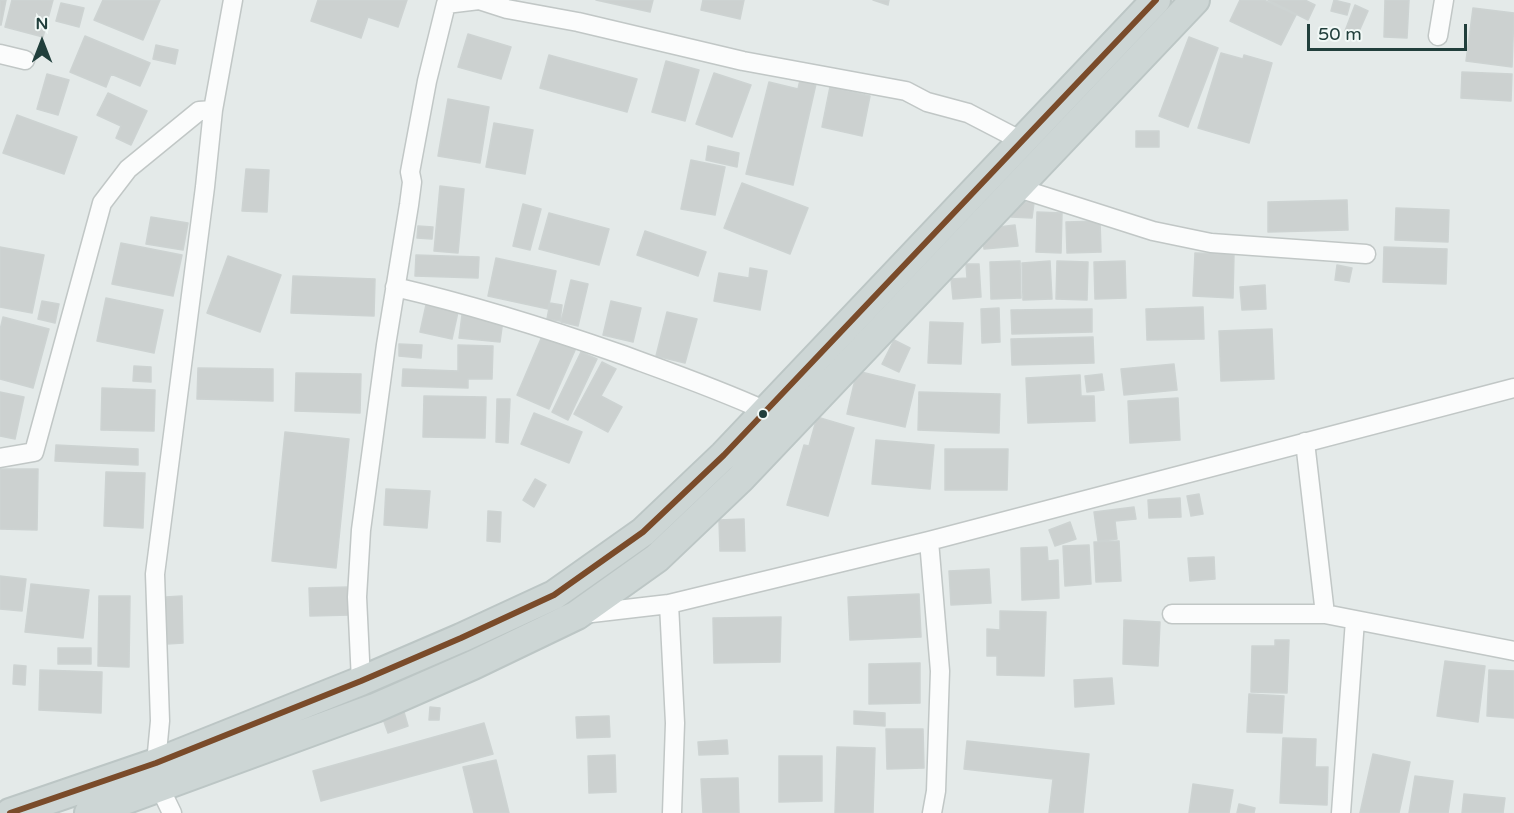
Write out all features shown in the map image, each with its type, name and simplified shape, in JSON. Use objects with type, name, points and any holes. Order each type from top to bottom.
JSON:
[{"type":"main road","points":[[102,810],[158,775],[361,681],[554,596],[643,532],[724,455],[1156,0]]},
{"type":"main road","points":[[10,813],[158,775],[192,774],[375,708],[473,665],[577,615],[657,558],[740,479],[1195,0]]},
{"type":"street","points":[[172,813],[158,775],[160,721],[154,574],[213,110],[233,0]]},
{"type":"street","points":[[361,681],[357,597],[361,530],[412,182],[410,172],[446,4],[479,0],[743,61],[906,91],[927,102],[968,113],[1022,141]]},
{"type":"street","points":[[1438,36],[1444,0]]},
{"type":"street","points":[[0,54],[25,60]]},
{"type":"street","points":[[0,458],[34,452],[102,203],[128,169],[198,111],[213,110]]},
{"type":"street","points":[[1015,187],[1153,231],[1211,243],[1366,254]]},
{"type":"street","points":[[395,287],[466,304],[566,335],[716,388],[766,411]]},
{"type":"street","points":[[554,596],[577,615],[669,604],[929,541],[1514,388]]},
{"type":"street","points":[[1305,442],[1326,614]]},
{"type":"street","points":[[929,541],[939,672],[936,791],[932,813]]},
{"type":"street","points":[[669,604],[675,723],[672,813]]},
{"type":"street","points":[[1172,614],[1326,614],[1514,651]]},
{"type":"street","points":[[1341,813],[1355,620]]},
{"type":"building","points":[[0,0],[6,0],[1,25],[0,25]]},
{"type":"building","points":[[12,0],[53,0],[43,37],[5,27]]},
{"type":"building","points":[[103,0],[160,0],[143,40],[94,20]]},
{"type":"building","points":[[318,0],[407,0],[398,27],[368,17],[361,38],[311,21]]},
{"type":"building","points":[[596,0],[653,0],[650,12]]},
{"type":"building","points":[[703,0],[744,0],[740,19],[701,10]]},
{"type":"building","points":[[873,0],[889,0],[888,5]]},
{"type":"building","points":[[1240,0],[1264,0],[1296,15],[1281,45],[1230,21]]},
{"type":"building","points":[[1268,0],[1305,0],[1315,5],[1308,20]]},
{"type":"building","points":[[1334,0],[1350,4],[1347,15],[1331,11]]},
{"type":"building","points":[[1385,0],[1409,0],[1407,38],[1384,37]]},
{"type":"building","points":[[61,3],[84,8],[79,27],[56,21]]},
{"type":"building","points":[[1355,5],[1368,11],[1357,36],[1345,31]]},
{"type":"building","points":[[1473,8],[1514,13],[1512,67],[1466,61]]},
{"type":"building","points":[[468,34],[511,47],[501,79],[458,67]]},
{"type":"building","points":[[85,36],[150,63],[140,86],[111,74],[106,87],[70,72]]},
{"type":"building","points":[[1189,37],[1218,48],[1188,127],[1159,116]]},
{"type":"building","points":[[156,45],[178,50],[175,64],[153,59]]},
{"type":"building","points":[[1221,53],[1243,59],[1244,55],[1272,63],[1249,143],[1198,128]]},
{"type":"building","points":[[549,55],[637,79],[627,112],[540,88]]},
{"type":"building","points":[[666,61],[699,70],[685,121],[652,112]]},
{"type":"building","points":[[1462,72],[1512,74],[1511,101],[1461,98]]},
{"type":"building","points":[[714,73],[751,85],[732,137],[696,124]]},
{"type":"building","points":[[47,74],[69,80],[58,115],[37,109]]},
{"type":"building","points":[[800,80],[816,84],[793,185],[746,174],[769,82],[798,89]]},
{"type":"building","points":[[830,87],[870,96],[862,136],[822,127]]},
{"type":"building","points":[[108,93],[147,111],[131,145],[116,138],[121,126],[97,115]]},
{"type":"building","points":[[448,99],[489,107],[480,163],[438,156]]},
{"type":"building","points":[[17,115],[77,137],[64,174],[3,153]]},
{"type":"building","points":[[494,123],[533,130],[525,174],[486,167]]},
{"type":"building","points":[[1136,131],[1159,131],[1159,147],[1136,147]]},
{"type":"building","points":[[708,146],[739,153],[737,167],[706,160]]},
{"type":"building","points":[[691,160],[725,167],[715,215],[681,209]]},
{"type":"building","points":[[246,169],[269,170],[267,212],[242,211]]},
{"type":"building","points":[[742,183],[808,208],[790,254],[724,228]]},
{"type":"building","points":[[440,186],[464,189],[458,253],[434,251]]},
{"type":"building","points":[[1347,200],[1348,230],[1268,232],[1268,202]]},
{"type":"building","points":[[1013,201],[1034,203],[1032,218],[1011,217]]},
{"type":"building","points":[[523,204],[541,209],[530,250],[513,246]]},
{"type":"building","points":[[1396,208],[1449,210],[1448,242],[1395,240]]},
{"type":"building","points":[[1037,212],[1062,213],[1061,253],[1036,252]]},
{"type":"building","points":[[549,213],[609,229],[599,265],[539,249]]},
{"type":"building","points":[[151,217],[188,223],[183,250],[146,244]]},
{"type":"building","points":[[1100,221],[1101,252],[1067,253],[1066,222]]},
{"type":"building","points":[[1015,225],[1018,246],[984,249],[982,229]]},
{"type":"building","points":[[418,226],[433,227],[432,239],[417,238]]},
{"type":"building","points":[[645,231],[706,252],[698,276],[637,255]]},
{"type":"building","points":[[121,243],[182,255],[173,296],[112,284]]},
{"type":"building","points":[[0,247],[44,255],[32,313],[0,307]]},
{"type":"building","points":[[1384,247],[1447,249],[1446,284],[1383,282]]},
{"type":"building","points":[[1195,253],[1234,254],[1233,298],[1193,296]]},
{"type":"building","points":[[416,255],[479,257],[478,278],[415,276]]},
{"type":"building","points":[[228,256],[281,275],[260,332],[207,313]]},
{"type":"building","points":[[496,258],[556,271],[548,309],[488,296]]},
{"type":"building","points":[[1020,261],[1021,298],[991,299],[990,262]]},
{"type":"building","points":[[1050,261],[1052,299],[1023,300],[1022,263]]},
{"type":"building","points":[[1057,261],[1088,262],[1087,300],[1056,299]]},
{"type":"building","points":[[1125,261],[1126,298],[1095,299],[1094,262]]},
{"type":"building","points":[[966,264],[979,264],[981,297],[953,299],[951,279],[967,278]]},
{"type":"building","points":[[1337,265],[1352,268],[1349,282],[1335,280]]},
{"type":"building","points":[[750,268],[767,271],[760,310],[714,301],[719,273],[749,278]]},
{"type":"building","points":[[293,276],[375,279],[374,316],[291,313]]},
{"type":"building","points":[[571,280],[588,284],[578,326],[561,322]]},
{"type":"building","points":[[1265,285],[1266,309],[1242,310],[1240,287]]},
{"type":"building","points":[[106,298],[163,310],[154,353],[97,341]]},
{"type":"building","points":[[42,301],[59,304],[55,323],[38,319]]},
{"type":"building","points":[[611,301],[641,308],[633,342],[603,335]]},
{"type":"building","points":[[550,303],[562,305],[560,321],[547,319]]},
{"type":"building","points":[[426,305],[458,312],[452,339],[420,332]]},
{"type":"building","points":[[1203,307],[1204,339],[1147,340],[1146,309]]},
{"type":"building","points":[[999,308],[1000,342],[982,343],[981,309]]},
{"type":"building","points":[[1092,309],[1092,332],[1012,334],[1011,310]]},
{"type":"building","points":[[667,312],[697,319],[685,363],[656,356]]},
{"type":"building","points":[[462,315],[503,320],[500,342],[459,338]]},
{"type":"building","points":[[3,317],[49,329],[33,388],[0,379],[0,330]]},
{"type":"building","points":[[930,322],[963,323],[961,364],[928,363]]},
{"type":"building","points":[[1272,329],[1274,379],[1221,381],[1219,331]]},
{"type":"building","points":[[543,334],[576,348],[549,409],[517,395]]},
{"type":"building","points":[[1093,337],[1094,363],[1012,365],[1011,339]]},
{"type":"building","points":[[894,340],[910,348],[899,372],[882,364]]},
{"type":"building","points":[[399,344],[422,345],[421,358],[399,356]]},
{"type":"building","points":[[458,345],[493,346],[492,379],[468,379],[468,388],[402,386],[403,369],[458,371]]},
{"type":"building","points":[[581,352],[597,359],[568,420],[552,412]]},
{"type":"building","points":[[602,362],[616,369],[601,396],[622,407],[608,432],[574,414]]},
{"type":"building","points":[[1174,364],[1177,390],[1124,395],[1121,369]]},
{"type":"building","points":[[134,366],[151,367],[151,382],[133,381]]},
{"type":"building","points":[[198,368],[273,369],[273,401],[197,399]]},
{"type":"building","points":[[857,371],[915,385],[905,427],[847,414]]},
{"type":"building","points":[[296,373],[361,374],[360,413],[295,411]]},
{"type":"building","points":[[1102,374],[1104,390],[1087,392],[1085,376]]},
{"type":"building","points":[[1080,375],[1081,396],[1094,396],[1095,421],[1028,423],[1026,378]]},
{"type":"building","points":[[102,388],[155,390],[154,431],[101,430]]},
{"type":"building","points":[[0,392],[24,397],[15,439],[0,436]]},
{"type":"building","points":[[919,392],[1000,394],[999,433],[918,430]]},
{"type":"building","points":[[424,396],[486,397],[485,438],[423,437]]},
{"type":"building","points":[[1178,398],[1180,440],[1130,443],[1128,401]]},
{"type":"building","points":[[497,399],[510,399],[508,443],[496,442]]},
{"type":"building","points":[[534,413],[582,432],[569,463],[521,444]]},
{"type":"building","points":[[817,417],[854,428],[828,516],[787,505],[804,445],[809,446]]},
{"type":"building","points":[[285,432],[349,439],[336,568],[272,561]]},
{"type":"building","points":[[876,440],[934,445],[930,489],[872,484]]},
{"type":"building","points":[[56,445],[138,449],[138,465],[55,461]]},
{"type":"building","points":[[945,449],[1008,449],[1007,490],[945,490]]},
{"type":"building","points":[[0,469],[38,469],[37,530],[0,529]]},
{"type":"building","points":[[106,472],[145,473],[143,528],[104,526]]},
{"type":"building","points":[[535,479],[546,485],[534,507],[523,500]]},
{"type":"building","points":[[386,489],[430,491],[427,528],[384,525]]},
{"type":"building","points":[[1199,494],[1203,514],[1191,516],[1187,496]]},
{"type":"building","points":[[1180,498],[1181,517],[1149,518],[1148,500]]},
{"type":"building","points":[[1134,507],[1136,519],[1115,521],[1117,539],[1098,541],[1094,512]]},
{"type":"building","points":[[488,511],[501,512],[500,542],[487,541]]},
{"type":"building","points":[[744,519],[745,551],[720,551],[719,520]]},
{"type":"building","points":[[1070,522],[1076,539],[1055,546],[1049,530]]},
{"type":"building","points":[[1119,541],[1121,581],[1096,582],[1094,542]]},
{"type":"building","points":[[1089,545],[1091,584],[1065,586],[1063,546]]},
{"type":"building","points":[[1047,547],[1048,561],[1058,560],[1059,598],[1022,600],[1021,548]]},
{"type":"building","points":[[1214,557],[1215,579],[1190,581],[1188,558]]},
{"type":"building","points":[[989,569],[991,603],[951,605],[949,571]]},
{"type":"building","points":[[0,576],[26,579],[22,611],[0,609]]},
{"type":"building","points":[[31,584],[89,590],[83,638],[25,632]]},
{"type":"building","points":[[349,587],[350,615],[310,616],[309,588]]},
{"type":"building","points":[[919,594],[921,637],[850,640],[848,597]]},
{"type":"building","points":[[99,596],[130,596],[129,667],[98,666]]},
{"type":"building","points":[[182,596],[183,643],[167,644],[166,597]]},
{"type":"building","points":[[1000,611],[1046,612],[1044,676],[997,675],[997,656],[987,656],[987,629],[1000,630]]},
{"type":"building","points":[[781,617],[780,662],[714,663],[713,618]]},
{"type":"building","points":[[1124,620],[1160,622],[1158,666],[1123,664]]},
{"type":"building","points":[[1275,640],[1289,640],[1287,693],[1251,692],[1252,646],[1275,646]]},
{"type":"building","points":[[58,648],[91,648],[91,664],[58,664]]},
{"type":"building","points":[[1445,661],[1485,666],[1478,722],[1437,716]]},
{"type":"building","points":[[920,663],[920,703],[869,704],[869,664]]},
{"type":"building","points":[[14,665],[26,666],[25,685],[13,684]]},
{"type":"building","points":[[40,670],[102,672],[101,713],[39,710]]},
{"type":"building","points":[[1489,670],[1514,671],[1514,718],[1487,716]]},
{"type":"building","points":[[1112,678],[1114,704],[1075,707],[1074,680]]},
{"type":"building","points":[[1249,694],[1284,696],[1282,733],[1247,732]]},
{"type":"building","points":[[430,707],[440,708],[439,720],[429,720]]},
{"type":"building","points":[[854,711],[885,713],[885,726],[854,724]]},
{"type":"building","points":[[404,712],[408,726],[388,733],[383,719]]},
{"type":"building","points":[[609,716],[610,737],[577,738],[576,717]]},
{"type":"building","points":[[484,723],[493,754],[321,801],[313,771]]},
{"type":"building","points":[[886,729],[923,729],[924,768],[887,769]]},
{"type":"building","points":[[1283,738],[1316,739],[1315,767],[1328,767],[1327,805],[1280,803]]},
{"type":"building","points":[[727,740],[728,754],[699,755],[698,742]]},
{"type":"building","points":[[967,741],[1089,754],[1083,813],[1049,813],[1053,779],[964,769]]},
{"type":"building","points":[[837,747],[875,748],[873,813],[835,813]]},
{"type":"building","points":[[1373,754],[1410,762],[1399,813],[1360,813]]},
{"type":"building","points":[[615,755],[616,792],[589,793],[588,756]]},
{"type":"building","points":[[779,756],[822,756],[822,801],[779,802]]},
{"type":"building","points":[[496,760],[509,813],[474,813],[463,767]]},
{"type":"building","points":[[1415,776],[1453,781],[1448,813],[1409,813]]},
{"type":"building","points":[[738,778],[739,813],[703,813],[701,779]]},
{"type":"building","points":[[1193,784],[1233,790],[1229,813],[1189,813]]},
{"type":"building","points":[[1464,794],[1505,798],[1503,813],[1462,813]]},
{"type":"building","points":[[1239,804],[1255,808],[1254,813],[1237,813]]},
{"type":"transit line","points":[[10,813],[156,763],[361,681],[461,638],[554,595],[643,532],[724,455],[1156,0]]}]
